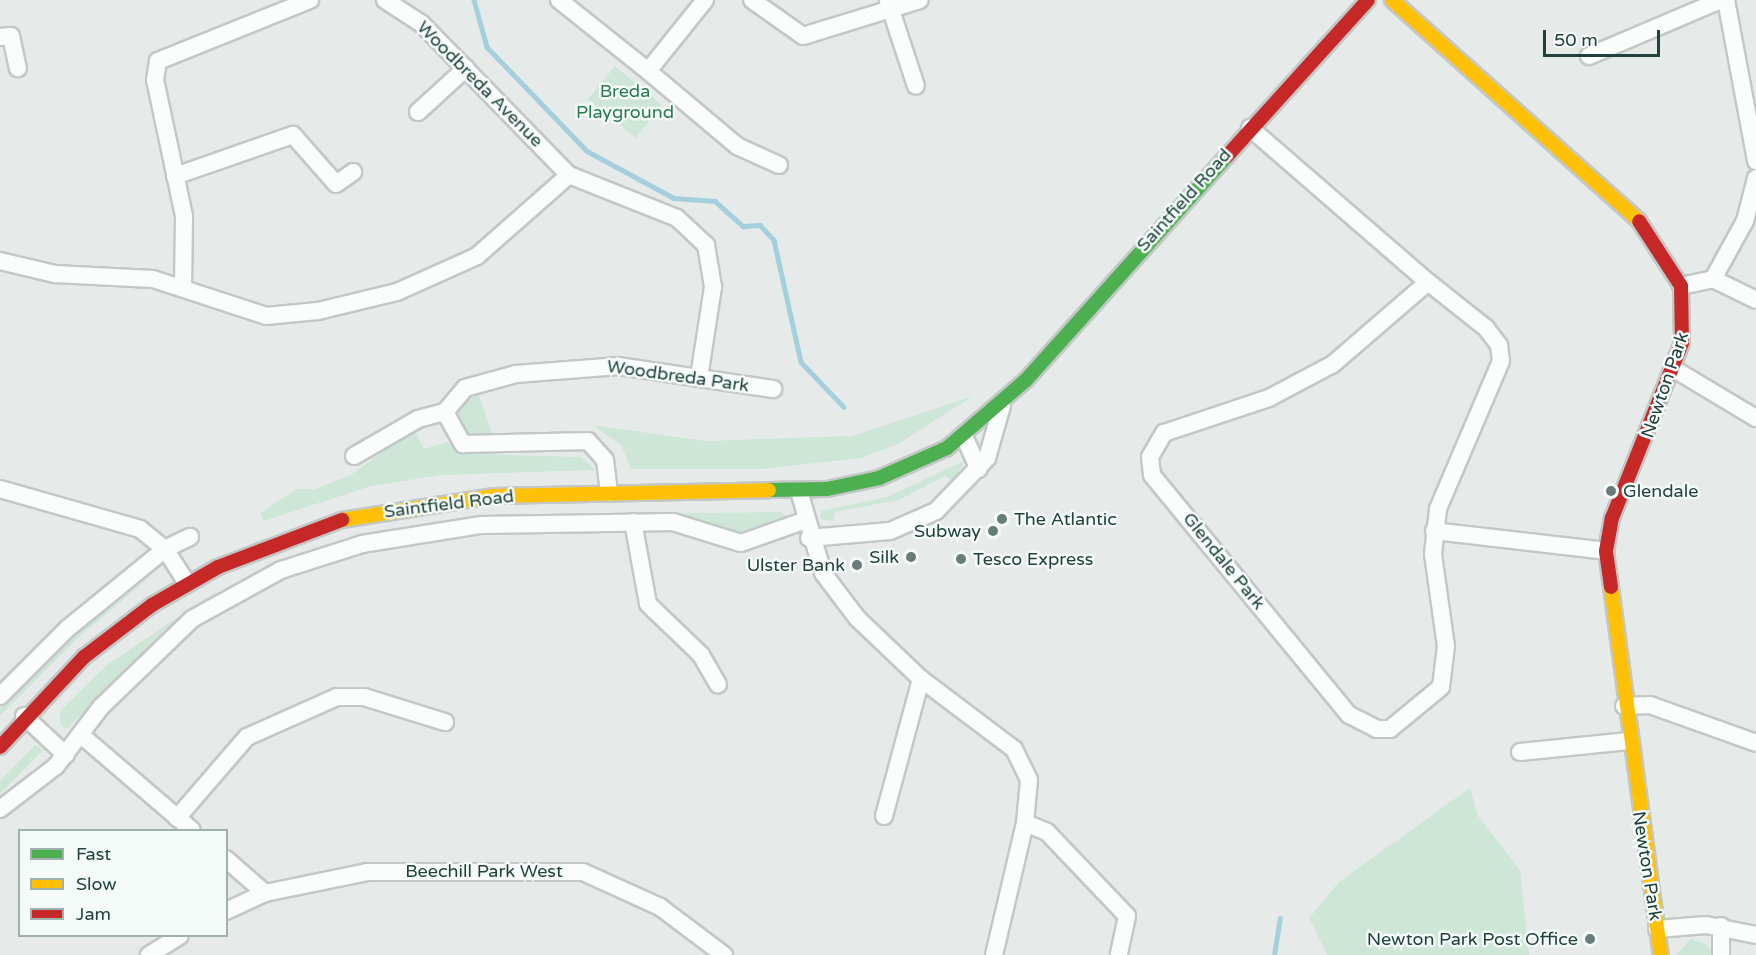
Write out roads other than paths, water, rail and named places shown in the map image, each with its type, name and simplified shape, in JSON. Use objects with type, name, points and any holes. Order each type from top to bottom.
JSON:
[{"type":"main road","name":"Saintfield Road","points":[[0,747],[24,716],[101,643],[187,583],[295,534],[385,510],[494,496],[799,491],[879,478],[964,436],[1003,404],[1368,0]]},
{"type":"main road","name":"Newton Park","points":[[1392,0],[1650,231],[1681,286],[1686,325],[1674,369],[1612,518],[1606,551],[1628,741],[1661,955]]},
{"type":"street","points":[[183,288],[188,246],[154,80],[158,61],[310,0]]},
{"type":"street","name":"Woodbreda Avenue","points":[[385,0],[408,11],[570,175]]},
{"type":"street","points":[[559,0],[737,146],[779,165]]},
{"type":"street","points":[[648,71],[705,0]]},
{"type":"street","points":[[756,2],[802,36],[890,5],[920,0]]},
{"type":"street","points":[[1589,56],[1721,0]]},
{"type":"street","points":[[1726,0],[1756,161]]},
{"type":"street","points":[[890,5],[916,86]]},
{"type":"street","points":[[0,37],[12,36],[18,68]]},
{"type":"street","points":[[418,112],[466,68]]},
{"type":"street","name":"Glendale Park","points":[[1250,128],[1428,282],[1486,328],[1499,345],[1501,361],[1438,509],[1434,531],[1447,668],[1441,687],[1390,729],[1377,729],[1349,715],[1152,475],[1150,457],[1164,433],[1269,398],[1333,364],[1428,282]]},
{"type":"street","points":[[175,176],[293,135],[336,184],[353,172]]},
{"type":"street","points":[[0,261],[55,274],[134,275],[183,288],[266,316],[366,302],[477,256],[570,175],[677,218],[705,245],[713,287],[699,377]]},
{"type":"street","points":[[1713,279],[1745,221],[1756,178]]},
{"type":"street","points":[[1681,286],[1713,279],[1756,300]]},
{"type":"street","name":"Woodbreda Park","points":[[445,412],[453,396],[477,384],[598,365],[699,377],[773,389]]},
{"type":"street","points":[[1674,369],[1756,418]]},
{"type":"street","name":"Saintfield Road","points":[[809,538],[907,527],[936,512],[979,469],[1003,404]]},
{"type":"street","points":[[354,456],[418,419],[445,412],[463,444],[588,441],[605,460],[609,493]]},
{"type":"street","points":[[964,436],[979,469]]},
{"type":"street","points":[[0,489],[140,529],[165,549],[187,583]]},
{"type":"street","points":[[799,491],[803,521],[809,538],[838,597],[921,679],[1014,749],[1029,780],[1025,823],[994,955]]},
{"type":"street","name":"Saintfield Road","points":[[0,809],[66,755],[117,690],[192,619],[281,570],[362,544],[445,529],[673,522],[741,543],[803,521]]},
{"type":"street","points":[[633,522],[648,604],[701,655],[718,685]]},
{"type":"street","points":[[1434,531],[1606,551]]},
{"type":"street","points":[[0,696],[45,648],[165,549],[190,537]]},
{"type":"street","points":[[885,816],[921,679]]},
{"type":"street","points":[[177,818],[247,737],[337,697],[364,697],[445,722]]},
{"type":"street","points":[[1624,706],[1650,705],[1756,743]]},
{"type":"street","points":[[24,716],[66,755]]},
{"type":"street","points":[[81,735],[190,829]]},
{"type":"street","points":[[1520,752],[1628,741]]},
{"type":"street","points":[[1025,823],[1047,832],[1122,906],[1128,924],[1119,955]]},
{"type":"street","points":[[228,861],[265,893]]},
{"type":"street","name":"Beechill Park West","points":[[228,909],[265,893],[367,872],[583,872],[660,907],[724,955]]},
{"type":"street","points":[[1721,926],[1721,955]]},
{"type":"street","points":[[1656,929],[1721,926],[1756,935]]},
{"type":"street","points":[[149,955],[177,937]]},
{"type":"waterway","points":[[474,0],[487,47],[587,151],[674,198],[715,201],[743,226],[760,225],[774,240],[801,362],[844,407]]},
{"type":"waterway","points":[[1274,955],[1280,918]]},
{"type":"place","name":"Glendale","points":[[1611,491]]},
{"type":"place","name":"The Atlantic","points":[[1002,519]]},
{"type":"place","name":"Subway","points":[[993,531]]},
{"type":"place","name":"Silk","points":[[911,557]]},
{"type":"place","name":"Tesco Express","points":[[961,559]]},
{"type":"place","name":"Ulster Bank","points":[[857,565]]},
{"type":"place","name":"Newton Park Post Office","points":[[1590,939]]},
{"type":"park label","name":"Breda Playground","points":[[625,102]]}]
